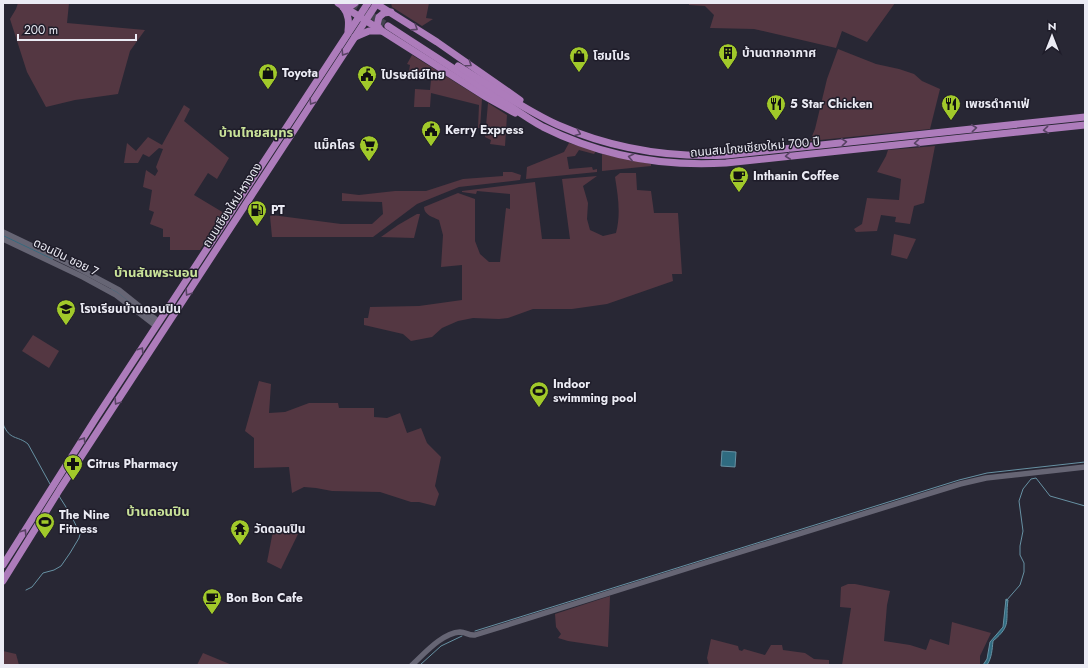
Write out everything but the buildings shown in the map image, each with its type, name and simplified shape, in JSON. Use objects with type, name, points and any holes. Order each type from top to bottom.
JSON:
[{"type":"main road","points":[[340,5],[349,7],[355,3]]},
{"type":"main road","name":"ถนนเชียงใหม่-หางดง","points":[[3,564],[55,490],[351,36],[362,18],[368,3]]},
{"type":"main road","points":[[376,3],[456,55],[542,117]]},
{"type":"main road","name":"ถนนเชียงใหม่-หางดง","points":[[362,18],[376,3]]},
{"type":"main road","points":[[387,3],[392,13]]},
{"type":"main road","points":[[340,5],[486,97],[527,120],[542,126]]},
{"type":"main road","points":[[340,5],[345,10],[348,17],[351,36],[366,31],[381,31]]},
{"type":"main road","points":[[381,31],[377,25],[378,19],[382,14],[392,13]]},
{"type":"main road","name":"ถนนสมโภชเชียงใหม่ 700 ปี","points":[[1085,117],[727,155],[705,156],[660,154],[631,148],[582,134],[542,117],[389,25],[542,126],[587,145],[654,165],[733,162],[1085,125]]},
{"type":"main road","name":"ถนนเชียงใหม่-หางดง","points":[[3,581],[55,490],[158,324],[351,36]]},
{"type":"street","points":[[3,232],[74,266],[119,290],[158,324]]},
{"type":"street","name":"ดอนปิน ซอย 7","points":[[3,239],[83,277],[116,295],[158,324]]},
{"type":"street","points":[[412,665],[436,643],[447,636],[459,632],[475,635],[920,496],[986,478],[1085,467]]},
{"type":"shaded area","points":[[18,3],[69,3],[67,23],[145,30],[130,51],[118,94],[75,100],[46,107],[27,72],[10,19]]},
{"type":"shaded area","points":[[391,3],[429,3],[426,18],[433,19],[422,26],[392,7]]},
{"type":"shaded area","points":[[689,3],[895,3],[867,42],[842,31],[836,48],[754,29],[710,28],[714,15],[705,6],[689,5]]},
{"type":"shaded area","points":[[838,49],[876,64],[914,74],[922,81],[940,89],[930,129],[810,141],[815,129],[827,79]]},
{"type":"shaded area","points":[[412,55],[482,99],[480,128],[478,128],[479,105],[431,93],[430,107],[414,107],[415,89],[430,90],[431,80],[417,79],[417,74],[409,71],[410,65],[407,64]]},
{"type":"shaded area","points":[[488,103],[507,115],[505,146],[490,144],[491,140],[485,137]]},
{"type":"shaded area","points":[[184,105],[190,109],[184,121],[229,158],[217,179],[208,173],[194,195],[224,213],[200,250],[170,250],[170,237],[163,237],[163,229],[150,224],[154,212],[149,210],[152,190],[143,187],[146,170],[155,176],[158,171],[156,167],[163,149],[159,148],[149,157],[143,154],[138,163],[124,163],[127,143],[136,151],[148,137],[162,145]]},
{"type":"shaded area","points":[[569,143],[596,151],[594,154],[579,150],[575,156],[567,157],[569,169],[592,167],[593,170],[597,169],[597,172],[526,179],[527,167],[564,152]]},
{"type":"shaded area","points":[[935,146],[924,203],[914,206],[910,224],[895,222],[896,217],[881,215],[877,231],[856,232],[854,229],[862,224],[867,198],[899,200],[901,179],[877,172],[888,150]]},
{"type":"shaded area","points":[[602,154],[651,164],[651,166],[602,171]]},
{"type":"shaded area","points":[[503,172],[512,172],[521,175],[520,180],[459,187],[417,204],[373,237],[272,237],[270,216],[272,215],[341,224],[372,224],[383,214],[382,202],[342,201],[342,193],[359,195],[395,191],[426,191],[463,179],[503,176]]},
{"type":"shaded area","points":[[620,173],[636,173],[637,190],[651,191],[654,213],[678,213],[682,274],[672,274],[673,281],[607,304],[572,309],[533,309],[508,318],[473,318],[458,321],[442,328],[432,337],[411,341],[403,334],[364,325],[364,318],[368,318],[370,307],[419,306],[462,300],[462,265],[441,267],[443,235],[439,220],[427,214],[424,207],[458,193],[475,199],[475,241],[480,254],[489,262],[500,262],[506,208],[510,209],[510,194],[477,191],[476,194],[462,191],[535,182],[542,239],[570,239],[562,179],[597,176],[583,186],[588,203],[587,219],[590,230],[603,236],[616,233],[618,226],[619,212],[615,177]]},
{"type":"shaded area","points":[[417,214],[420,214],[414,238],[381,237],[398,225]]},
{"type":"shaded area","points":[[894,234],[916,239],[907,259],[891,255]]},
{"type":"shaded area","points":[[33,335],[59,351],[49,368],[22,351]]},
{"type":"shaded area","points":[[259,381],[271,384],[269,413],[285,412],[309,403],[338,403],[339,408],[374,408],[374,417],[387,418],[400,413],[407,433],[421,428],[427,443],[441,457],[435,486],[439,494],[435,506],[419,502],[411,502],[380,492],[332,491],[304,487],[292,493],[289,467],[254,468],[254,438],[245,431]]},
{"type":"shaded area","points":[[273,531],[298,534],[281,569],[267,562]]},
{"type":"shaded area","points":[[848,584],[890,591],[887,605],[884,641],[910,645],[926,650],[930,639],[949,645],[952,622],[991,633],[980,656],[980,665],[842,665],[851,608],[840,607],[841,587]]},
{"type":"shaded area","points":[[610,596],[608,647],[558,638],[561,634],[556,627],[555,614]]},
{"type":"shaded area","points":[[711,639],[738,646],[739,650],[742,651],[744,649],[765,655],[771,645],[782,645],[783,650],[805,653],[814,659],[829,660],[829,665],[709,665],[707,658]]},
{"type":"shaded area","points":[[3,651],[16,654],[19,665],[3,665]]},
{"type":"shaded area","points":[[203,653],[232,665],[197,665]]},
{"type":"water","points":[[722,451],[736,452],[735,467],[721,466]]},
{"type":"water","points":[[1006,599],[1008,600],[1005,627],[999,636],[993,641],[992,653],[987,665],[983,665],[987,659],[990,642],[1003,627]]},
{"type":"waterway","points":[[3,235],[51,259]]},
{"type":"waterway","points":[[113,289],[128,301]]},
{"type":"waterway","points":[[3,424],[8,433],[28,444],[50,484]]},
{"type":"waterway","points":[[475,631],[959,480],[987,473],[1085,462]]},
{"type":"waterway","points":[[1006,601],[1020,585],[1024,572],[1024,563],[1020,555],[1023,531],[1019,501],[1023,489],[1031,479],[1036,478],[1050,496],[1085,506]]},
{"type":"waterway","points":[[26,590],[32,587],[43,573],[61,566],[79,538],[80,534],[71,515],[59,496]]},
{"type":"waterway","points":[[420,665],[441,646],[462,636]]},
{"type":"tunnel","points":[[352,3],[388,26]]},
{"type":"place","name":"บ้านตากอากาศ","points":[[728,70]]},
{"type":"place","name":"โฮมโปร","points":[[579,73]]},
{"type":"place","name":"Toyota","points":[[268,90]]},
{"type":"place","name":"ไปรษณีย์ไทย","points":[[367,92]]},
{"type":"place","name":"5 Star Chicken","points":[[776,121]]},
{"type":"place","name":"เพชรดำคาเฟ่","points":[[951,121]]},
{"type":"place","name":"Kerry Express","points":[[431,147]]},
{"type":"place","name":"แม็คโคร","points":[[369,162]]},
{"type":"place","name":"Inthanin Coffee","points":[[739,193]]},
{"type":"place","name":"PT","points":[[257,227]]},
{"type":"place","name":"โรงเรียนบ้านดอนปิน","points":[[66,326]]},
{"type":"place","name":"Indoor swimming pool","points":[[539,408]]},
{"type":"place","name":"Citrus Pharmacy","points":[[73,481]]},
{"type":"place","name":"The Nine Fitness","points":[[45,539]]},
{"type":"place","name":"วัดดอนปิน","points":[[240,546]]},
{"type":"place","name":"Bon Bon Cafe","points":[[212,615]]},
{"type":"district","name":"บ้านไทยสมุทร","points":[[256,132]]},
{"type":"district","name":"บ้านสันพระนอน","points":[[156,272]]},
{"type":"district","name":"บ้านดอนปิน","points":[[158,511]]}]
